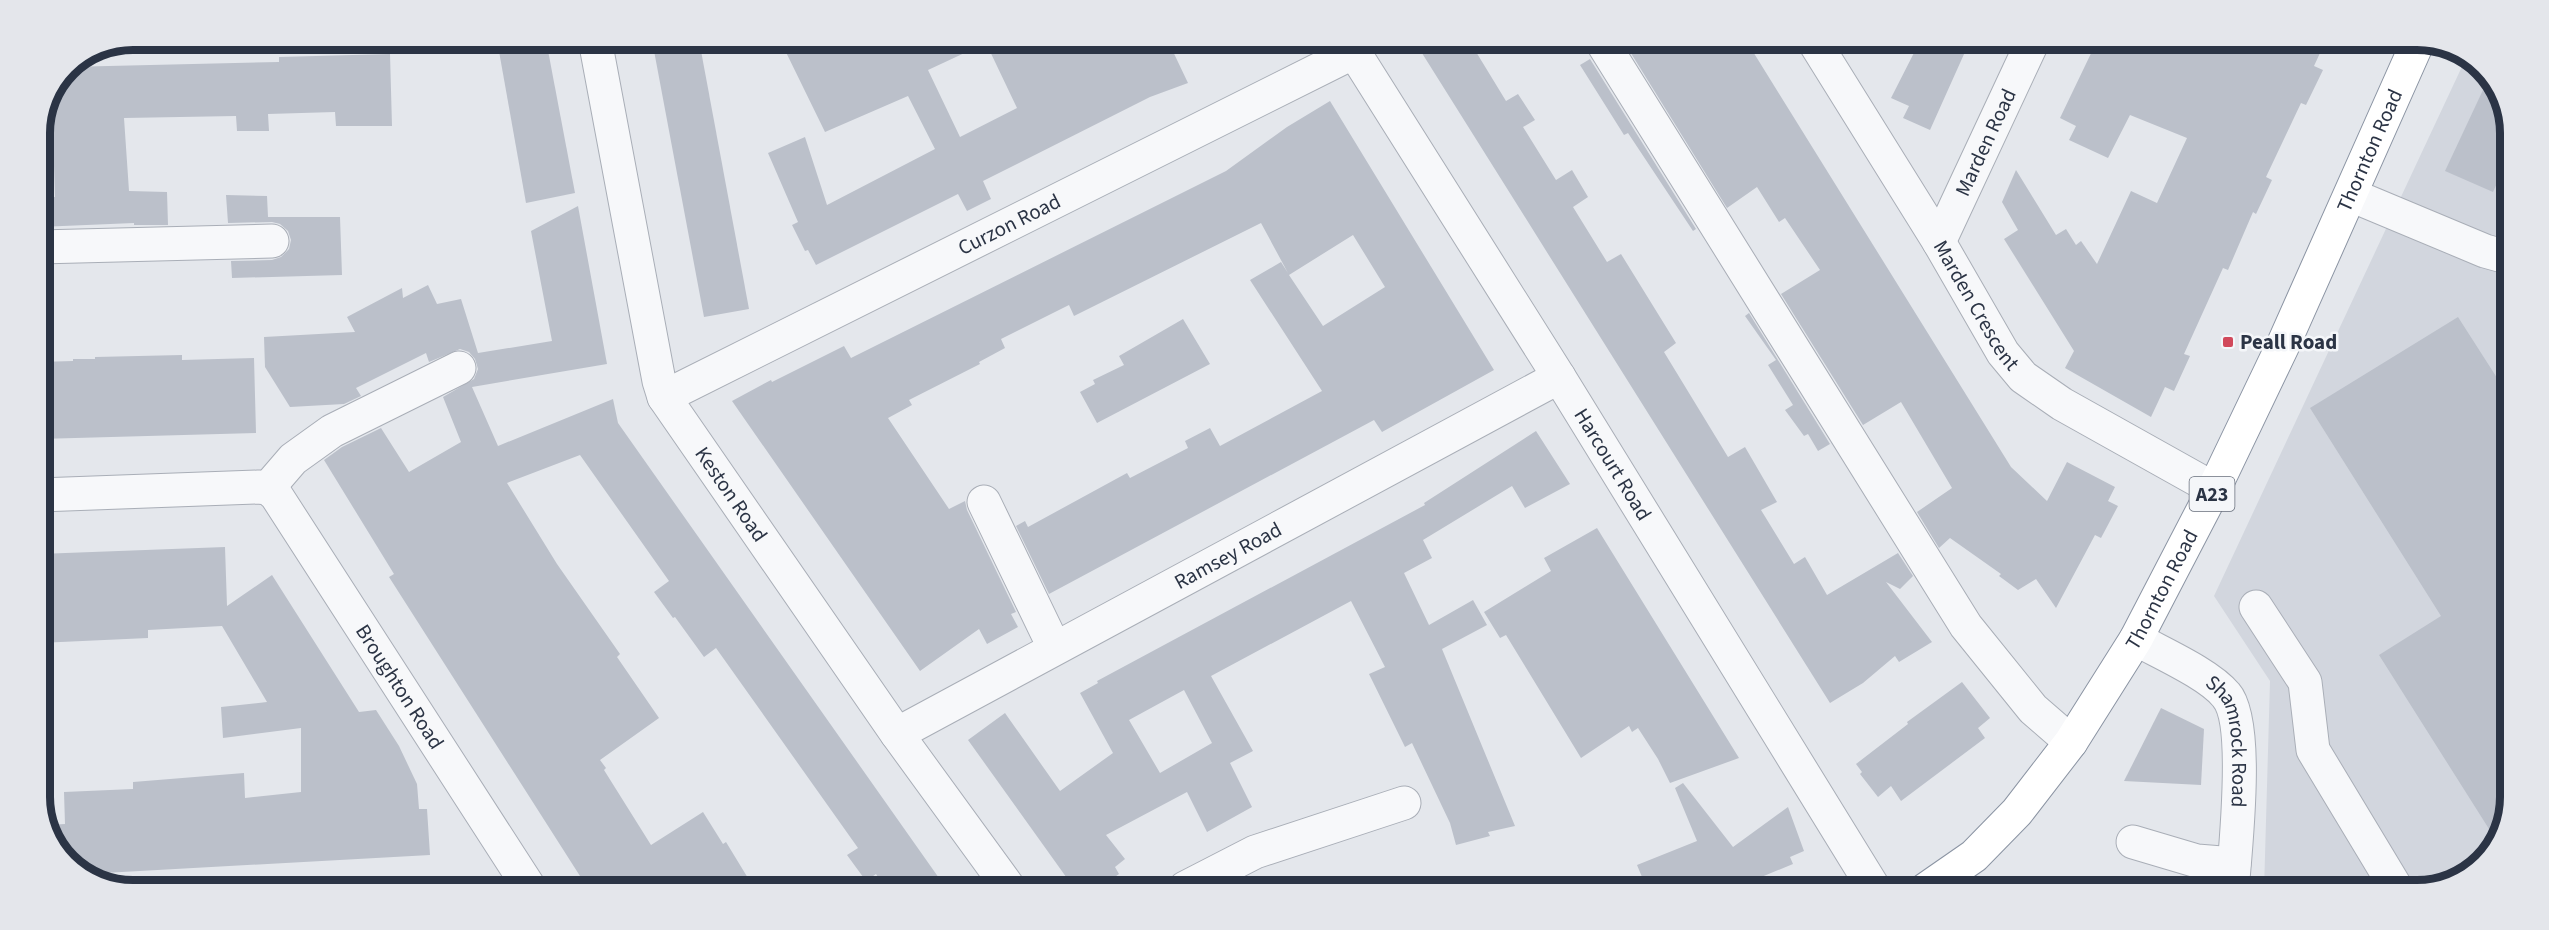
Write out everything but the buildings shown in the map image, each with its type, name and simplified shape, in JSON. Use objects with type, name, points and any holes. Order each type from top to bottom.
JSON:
[{"type":"highway","name":"Thornton Road","points":[[1939,880],[1974,856],[2017,812],[2071,742],[2136,639],[2214,489],[2351,195],[2414,50]]},
{"type":"street","name":"Keston Road","points":[[597,50],[659,381],[664,397],[897,734],[1003,880]]},
{"type":"street","name":"Curzon Road","points":[[664,397],[1345,50]]},
{"type":"street","name":"Harcourt Road","points":[[1353,50],[1559,377],[1869,880]]},
{"type":"street","points":[[1607,50],[1966,626],[2033,709],[2071,742]]},
{"type":"street","name":"Marden Crescent","points":[[1819,50],[1939,242],[2003,353],[2023,377],[2062,404],[2214,489]]},
{"type":"street","name":"Marden Road","points":[[1939,242],[2029,50]]},
{"type":"street","points":[[2351,195],[2499,255]]},
{"type":"street","points":[[50,247],[272,241]]},
{"type":"street","points":[[50,495],[258,486],[268,488],[293,459],[332,431],[459,368]]},
{"type":"street","name":"Ramsey Road","points":[[897,734],[1054,647],[1559,377]]},
{"type":"street","name":"Broughton Road","points":[[268,488],[276,495],[389,667],[525,880]]},
{"type":"street","points":[[984,502],[1054,647]]},
{"type":"street","points":[[2256,607],[2305,681],[2313,750],[2391,880]]},
{"type":"street","name":"Shamrock Road","points":[[2136,639],[2217,685],[2229,697],[2238,724],[2239,759],[2233,877]]},
{"type":"street","points":[[1201,880],[1255,852],[1404,803]]},
{"type":"street","points":[[2133,842],[2197,861],[2233,877]]},
{"type":"shaded area","points":[[2463,64],[2475,74],[2488,91],[2495,106],[2499,127],[2500,797],[2495,824],[2488,839],[2475,856],[2453,872],[2433,879],[2264,880],[2270,681],[2214,596]]},
{"type":"place","name":"Peall Road","points":[[2228,342]]}]
